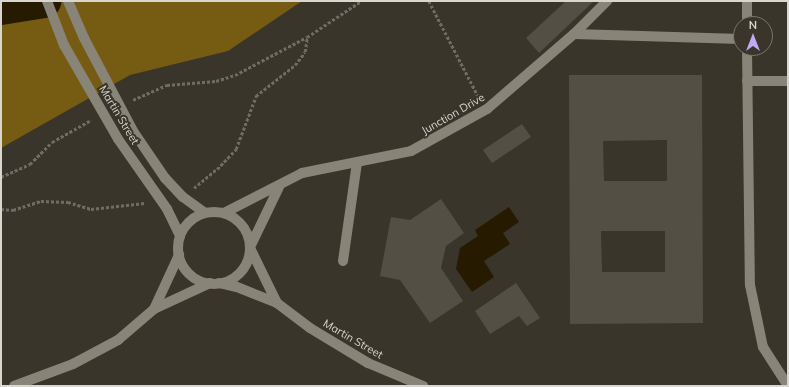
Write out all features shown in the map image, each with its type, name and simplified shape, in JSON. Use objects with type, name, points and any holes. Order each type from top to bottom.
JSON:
[{"type":"street","name":"Martin Street","points":[[47,1],[64,45],[118,139],[167,209],[180,236]]},
{"type":"street","name":"Martin Street","points":[[68,1],[84,38],[133,131],[165,178],[182,197],[205,213]]},
{"type":"street","name":"Junction Drive","points":[[224,213],[279,187],[302,174],[411,151],[488,109],[574,34],[607,1]]},
{"type":"street","points":[[747,1],[747,16]]},
{"type":"street","points":[[574,34],[733,38]]},
{"type":"street","points":[[747,56],[750,285],[763,347],[788,386]]},
{"type":"street","points":[[747,81],[788,81]]},
{"type":"street","points":[[343,261],[357,163]]},
{"type":"street","points":[[14,386],[73,364],[112,343],[154,309],[215,283],[231,280],[241,272],[248,262],[250,248],[279,187]]},
{"type":"street","points":[[154,309],[179,255],[180,236],[194,218],[205,213],[224,213],[237,219],[247,231],[250,248]]},
{"type":"street","name":"Martin Street","points":[[250,248],[277,303]]},
{"type":"street","points":[[179,255],[187,271],[201,281],[215,283]]},
{"type":"street","name":"Martin Street","points":[[215,283],[237,287],[277,303],[310,328],[368,363],[423,386]]},
{"type":"path","points":[[126,103],[167,85],[216,81],[235,75],[307,37],[361,1]]},
{"type":"path","points":[[429,1],[477,97],[488,109]]},
{"type":"path","points":[[182,197],[217,169],[236,149],[256,96],[295,64],[305,52],[307,37]]},
{"type":"path","points":[[1,177],[30,164],[52,142],[93,119]]},
{"type":"path","points":[[1,209],[13,210],[41,201],[68,202],[91,209],[141,202],[148,204]]},
{"type":"shaded area","points":[[1,1],[302,1],[228,51],[130,75],[1,148]]},
{"type":"shaded area","points":[[509,207],[519,222],[503,233],[510,244],[484,261],[494,277],[472,292],[456,269],[460,248],[478,236],[475,230]]},
{"type":"building","points":[[566,1],[594,1],[539,53],[526,38]]},
{"type":"building","points":[[569,75],[702,75],[703,323],[570,324]],"holes":[[[667,140],[667,181],[604,181],[603,141]],[[601,231],[665,231],[665,272],[602,272]]]},
{"type":"building","points":[[522,124],[531,137],[492,163],[483,150]]},
{"type":"building","points":[[441,199],[464,233],[446,246],[441,268],[463,301],[430,323],[400,280],[380,276],[391,217],[410,220]]},
{"type":"building","points":[[516,283],[540,318],[527,326],[519,316],[490,334],[475,311]]},
{"type":"waterway","points":[[1,8],[44,1]]}]
